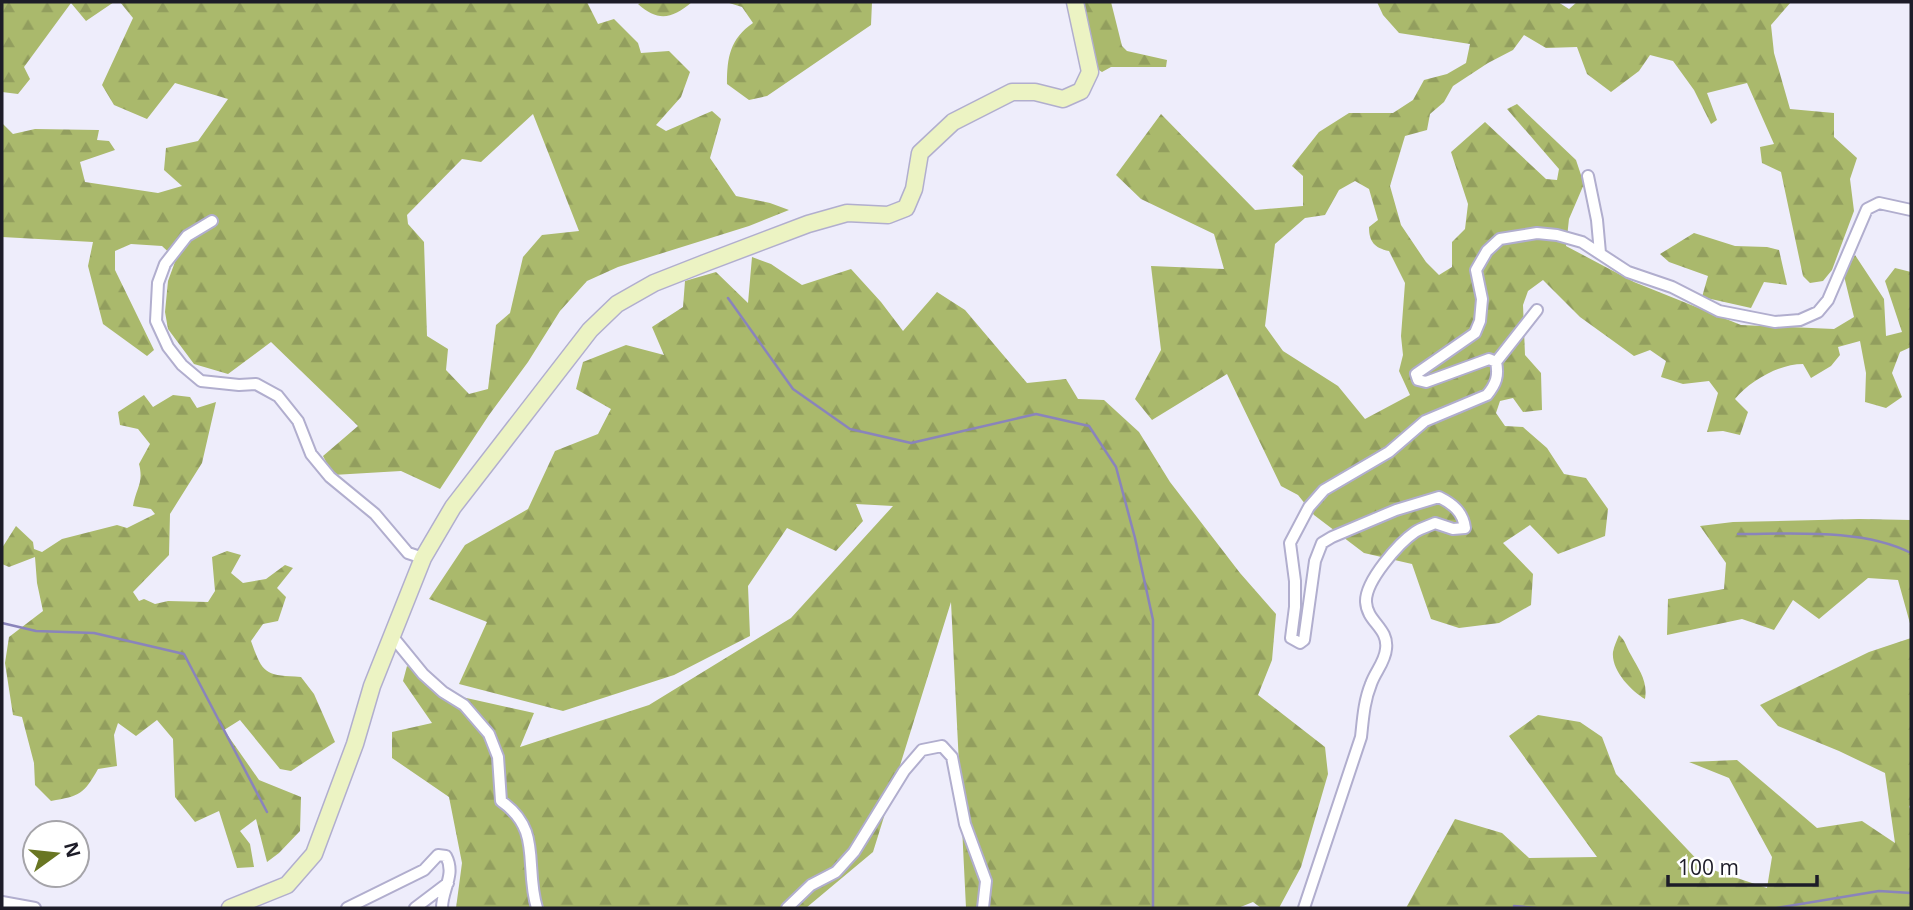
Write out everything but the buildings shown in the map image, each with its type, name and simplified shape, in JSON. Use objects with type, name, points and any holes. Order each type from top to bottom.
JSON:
[{"type":"main road","points":[[230,908],[287,885],[314,854],[355,744],[372,686],[423,558],[453,507],[590,330],[617,304],[654,283],[807,224],[847,213],[888,215],[906,208],[914,189],[920,153],[953,122],[1012,92],[1035,92],[1063,99],[1081,91],[1090,72],[1075,2]]},
{"type":"street","points":[[1588,176],[1597,220],[1600,253]]},
{"type":"street","points":[[1496,362],[1489,359],[1471,363],[1426,382],[1418,380],[1416,374],[1475,333],[1480,321],[1482,299],[1476,270],[1487,251],[1500,239],[1537,233],[1558,235],[1582,242],[1628,272],[1672,288],[1719,311],[1775,322],[1800,320],[1818,312],[1828,300],[1867,209],[1879,203],[1911,210]]},
{"type":"street","points":[[212,221],[187,236],[165,264],[158,283],[156,321],[168,347],[182,365],[201,381],[239,386],[256,384],[278,396],[298,421],[311,454],[330,477],[375,514],[408,553],[423,558]]},
{"type":"street","points":[[1496,362],[1537,310]]},
{"type":"street","points":[[1304,908],[1361,737],[1371,683],[1386,653],[1387,639],[1383,630],[1372,619],[1366,601],[1371,584],[1403,542],[1417,531],[1435,523],[1453,529],[1465,528],[1463,518],[1452,503],[1439,497],[1396,510],[1322,543],[1315,561],[1304,640],[1300,643],[1290,638],[1295,607],[1295,581],[1290,543],[1309,507],[1324,490],[1389,452],[1425,421],[1487,395],[1499,374],[1496,362]]},
{"type":"street","points":[[392,636],[423,674],[443,692],[464,705],[489,734],[498,757],[501,801],[514,811],[525,826],[537,908]]},
{"type":"street","points":[[787,908],[811,885],[836,872],[854,852],[904,771],[922,750],[942,746],[952,757],[965,824],[985,881],[983,908]]},
{"type":"street","points":[[347,908],[424,870],[438,855],[446,856],[450,863],[451,876],[442,908]]},
{"type":"street","points":[[415,908],[448,883]]},
{"type":"street","points":[[2,902],[35,908]]},
{"type":"green space","points":[[2,2],[114,2],[86,21],[71,3],[24,67],[30,79],[18,94],[2,92]]},
{"type":"green space","points":[[120,2],[587,2],[598,24],[614,19],[638,43],[641,53],[669,51],[690,72],[681,97],[656,125],[666,131],[712,111],[721,119],[710,158],[736,196],[789,210],[749,226],[618,267],[587,281],[560,311],[440,489],[401,471],[333,475],[323,456],[358,426],[271,342],[228,374],[194,364],[168,329],[165,312],[168,281],[176,259],[162,246],[131,244],[115,251],[115,270],[154,350],[147,356],[103,324],[88,266],[93,242],[2,237],[2,123],[13,134],[35,129],[99,130],[97,140],[109,141],[115,150],[80,162],[85,182],[158,193],[182,186],[164,170],[166,148],[198,141],[228,99],[175,83],[147,119],[114,105],[102,85],[133,18]],"holes":[[[533,114],[579,231],[542,235],[523,257],[510,313],[496,325],[488,389],[469,394],[446,370],[448,349],[427,336],[424,242],[408,224],[407,215],[462,159],[481,162]]]},
{"type":"green space","points":[[692,2],[671,15],[659,16],[638,4]]},
{"type":"green space","points":[[726,2],[872,2],[871,25],[767,96],[749,100],[727,84],[727,74],[731,49],[739,35],[753,23],[742,7]]},
{"type":"green space","points":[[1078,2],[1111,2],[1122,46],[1127,51],[1167,60],[1166,67],[1111,67],[1102,72],[1094,67]]},
{"type":"green space","points":[[1377,2],[1558,2],[1569,9],[1577,2],[1791,2],[1771,25],[1774,53],[1790,109],[1834,113],[1834,137],[1857,158],[1850,179],[1854,211],[1832,270],[1823,281],[1810,283],[1803,276],[1781,172],[1762,163],[1760,147],[1774,144],[1747,83],[1707,93],[1717,120],[1711,124],[1694,90],[1673,61],[1650,55],[1639,71],[1611,92],[1587,74],[1577,47],[1546,48],[1524,35],[1513,50],[1453,86],[1444,102],[1430,114],[1427,130],[1405,136],[1390,186],[1401,225],[1426,262],[1439,275],[1452,267],[1452,242],[1465,229],[1468,204],[1451,152],[1485,122],[1546,179],[1557,180],[1559,169],[1507,109],[1517,104],[1576,160],[1584,184],[1569,219],[1566,246],[1634,282],[1741,325],[1834,329],[1854,317],[1844,276],[1855,255],[1884,299],[1886,336],[1902,332],[1885,281],[1895,268],[1911,272],[1911,347],[1900,352],[1892,373],[1902,397],[1886,408],[1865,402],[1866,373],[1860,341],[1838,347],[1840,355],[1831,366],[1811,378],[1803,364],[1794,365],[1775,370],[1749,386],[1735,399],[1748,412],[1740,435],[1723,431],[1707,432],[1718,393],[1709,381],[1683,384],[1661,377],[1666,361],[1650,350],[1634,356],[1580,317],[1543,280],[1528,291],[1523,305],[1525,355],[1541,373],[1542,410],[1523,412],[1513,398],[1500,401],[1496,413],[1505,426],[1523,427],[1547,448],[1564,474],[1586,478],[1608,509],[1605,536],[1558,554],[1530,525],[1503,543],[1533,574],[1531,605],[1499,623],[1459,628],[1431,619],[1412,564],[1364,553],[1314,515],[1298,495],[1281,486],[1227,374],[1152,420],[1135,399],[1161,350],[1151,266],[1224,269],[1214,234],[1141,199],[1116,175],[1161,114],[1255,210],[1303,206],[1303,176],[1292,166],[1319,132],[1349,113],[1393,113],[1413,100],[1424,80],[1447,74],[1466,63],[1470,44],[1399,33],[1383,15]],"holes":[[[1355,181],[1369,189],[1378,220],[1369,227],[1371,240],[1376,246],[1389,251],[1405,283],[1401,336],[1403,355],[1399,371],[1410,395],[1365,419],[1338,386],[1283,351],[1265,326],[1275,244],[1305,218],[1325,215],[1339,190]]]},
{"type":"green space","points":[[1694,233],[1735,246],[1779,250],[1787,285],[1764,282],[1751,308],[1702,297],[1708,276],[1669,262],[1660,254]]},
{"type":"green space","points":[[752,257],[771,264],[802,285],[851,269],[903,331],[937,292],[965,310],[1027,383],[1066,379],[1078,399],[1104,400],[1139,432],[1170,482],[1240,573],[1276,614],[1272,660],[1258,695],[1325,747],[1328,774],[1301,867],[1279,908],[1261,908],[1253,902],[1238,908],[966,908],[951,602],[873,852],[806,908],[456,908],[462,863],[449,797],[392,758],[392,732],[432,723],[403,681],[407,666],[453,695],[534,713],[520,747],[649,705],[791,618],[893,506],[856,504],[863,521],[836,551],[787,528],[748,586],[750,636],[674,675],[563,711],[459,684],[487,622],[429,599],[465,545],[528,509],[555,451],[598,434],[611,409],[576,389],[583,362],[626,345],[664,355],[652,327],[683,307],[685,281],[716,272],[748,303]]},
{"type":"green space","points":[[144,395],[153,407],[173,395],[190,397],[197,408],[216,402],[202,463],[170,514],[169,555],[133,592],[139,601],[144,599],[155,604],[168,601],[208,602],[215,591],[212,557],[227,551],[241,555],[231,573],[243,583],[266,579],[285,565],[293,568],[277,588],[286,597],[278,621],[263,624],[251,641],[259,661],[267,671],[301,677],[314,694],[335,742],[291,771],[280,769],[240,720],[224,730],[259,780],[301,797],[300,831],[267,862],[256,819],[240,831],[250,844],[254,867],[237,868],[219,811],[195,822],[175,797],[173,739],[157,720],[136,736],[118,723],[114,735],[117,766],[98,769],[85,789],[69,797],[51,801],[35,785],[34,763],[22,717],[13,715],[5,663],[9,637],[43,611],[35,557],[9,567],[2,564],[2,548],[16,526],[33,542],[34,549],[42,552],[62,539],[117,525],[127,528],[155,514],[151,509],[133,506],[140,481],[139,464],[150,444],[138,429],[120,425],[118,412]]},
{"type":"green space","points":[[1911,520],[1911,627],[1898,580],[1868,578],[1819,619],[1793,600],[1774,630],[1742,619],[1667,635],[1668,599],[1724,589],[1726,563],[1700,526],[1733,522]]},
{"type":"green space","points":[[1619,635],[1642,676],[1645,699],[1628,685],[1615,666],[1613,652]]},
{"type":"green space","points":[[1911,638],[1911,908],[1406,908],[1455,819],[1502,833],[1529,858],[1597,857],[1509,736],[1538,715],[1580,722],[1602,737],[1616,774],[1704,867],[1767,888],[1772,857],[1729,778],[1689,762],[1737,760],[1817,828],[1862,821],[1895,843],[1885,773],[1778,726],[1760,705],[1869,652]]},
{"type":"waterway","points":[[728,298],[793,389],[850,429],[911,443],[1036,414],[1089,426],[1116,467],[1153,620],[1153,908]]},
{"type":"waterway","points":[[1738,534],[1803,533],[1849,536],[1871,539],[1911,553]]},
{"type":"waterway","points":[[2,623],[36,631],[94,633],[184,654],[267,812]]},
{"type":"waterway","points":[[1777,908],[1879,891],[1911,893]]},
{"type":"waterway","points":[[1514,906],[1536,908]]}]
